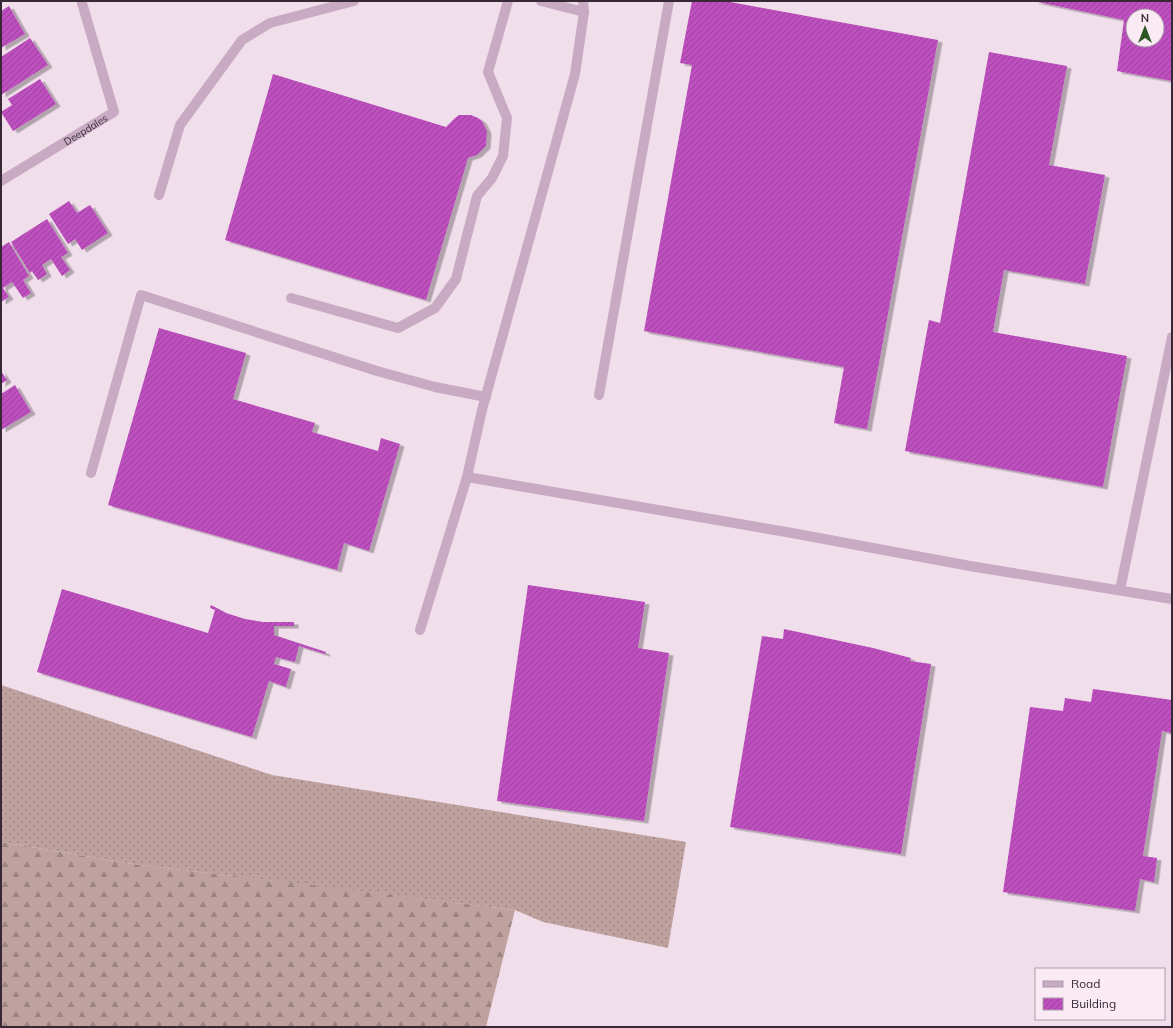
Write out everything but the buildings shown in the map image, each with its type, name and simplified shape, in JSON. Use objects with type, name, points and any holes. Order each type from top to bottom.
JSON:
[{"type":"street","points":[[159,195],[180,125],[242,40],[270,23],[354,1]]},
{"type":"street","points":[[291,298],[398,328],[435,308],[456,279],[477,196],[492,178],[503,156],[507,118],[488,72],[508,1]]},
{"type":"street","points":[[541,1],[584,12]]},
{"type":"street","points":[[420,630],[467,477],[486,397],[575,74],[584,12],[583,1]]},
{"type":"street","points":[[599,395],[669,1]]},
{"type":"street","name":"Deepdales","points":[[1,181],[114,112],[82,3]]},
{"type":"street","points":[[91,473],[141,295],[377,371],[435,387],[486,397]]},
{"type":"street","points":[[1120,590],[1172,337]]},
{"type":"street","points":[[467,477],[792,533],[970,566],[1172,599]]},
{"type":"green space","points":[[1,685],[272,775],[686,842],[668,948],[543,922],[515,910],[133,864],[1,842]]},
{"type":"green space","points":[[1,842],[133,864],[515,910],[486,1027],[1,1027]]}]
